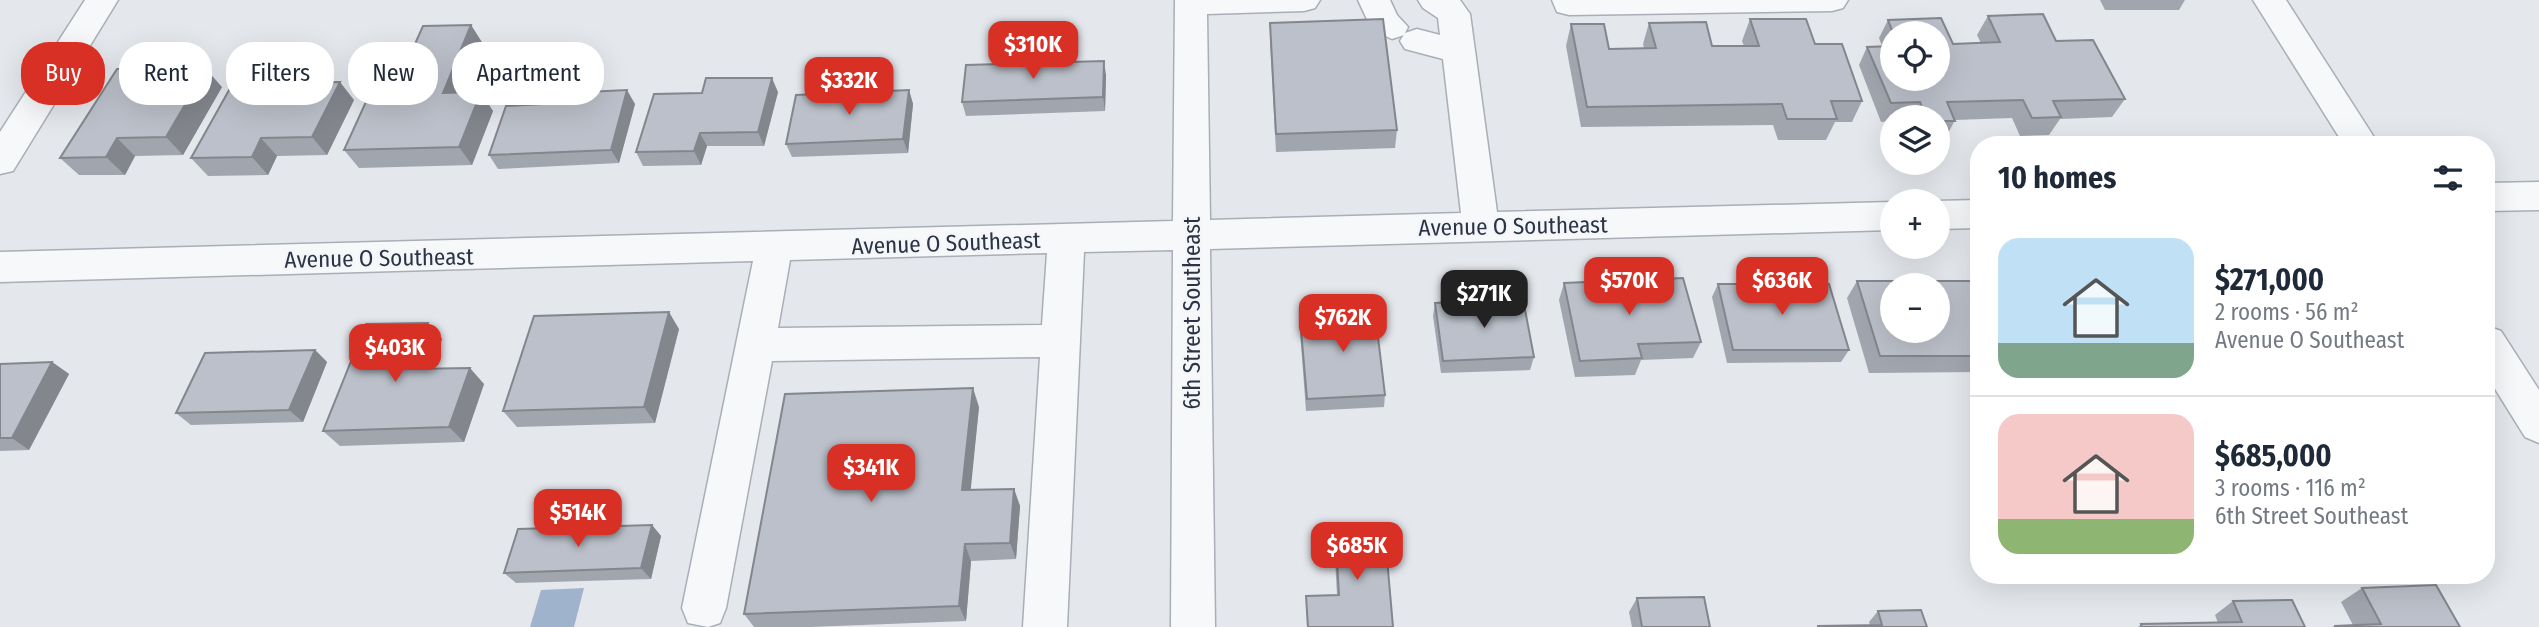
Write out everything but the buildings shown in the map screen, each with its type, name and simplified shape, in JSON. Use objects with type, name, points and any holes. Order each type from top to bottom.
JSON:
[{"type":"street","points":[[0,161],[102,0]]},
{"type":"street","points":[[1192,2],[1304,0]]},
{"type":"street","points":[[1374,0],[1384,22],[1404,34],[1458,51]]},
{"type":"street","points":[[1434,0],[1441,1],[1454,15],[1481,227]]},
{"type":"street","points":[[1568,0],[1569,4],[1832,0]]},
{"type":"street","points":[[2269,0],[2356,136]]},
{"type":"street","name":"6th Street Southeast","points":[[1192,2],[1193,627]]},
{"type":"street","points":[[2495,197],[2539,196]]},
{"type":"street","points":[[1950,215],[1970,214]]},
{"type":"street","name":"Avenue O Southeast","points":[[0,267],[1880,216]]},
{"type":"street","points":[[1045,627],[1066,240]]},
{"type":"street","points":[[704,608],[774,248]]},
{"type":"street","points":[[755,345],[1060,341]]},
{"type":"street","points":[[2495,355],[2539,425]]},
{"type":"water","points":[[584,588],[574,627],[530,627],[541,590]]}]
